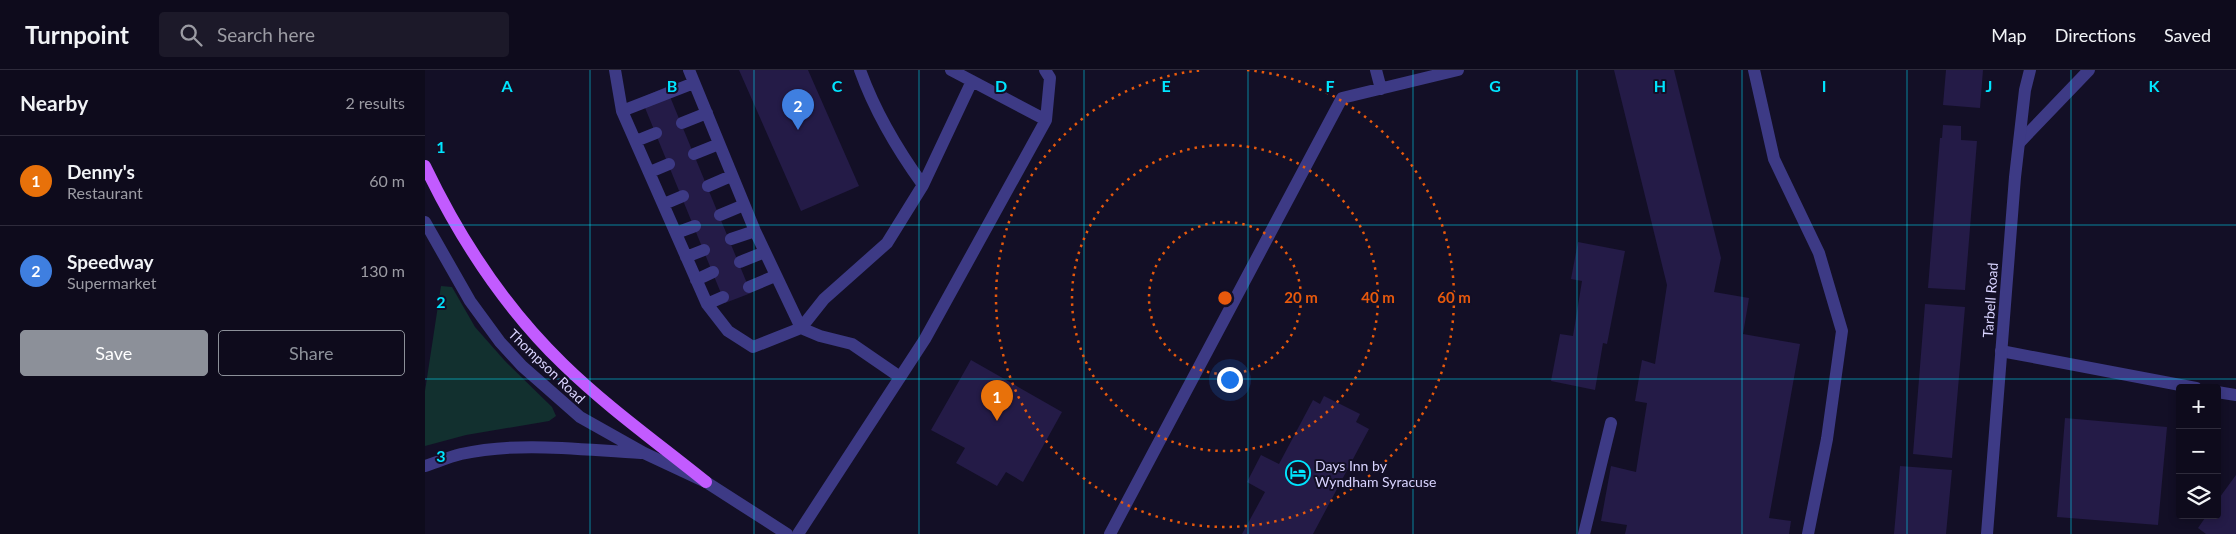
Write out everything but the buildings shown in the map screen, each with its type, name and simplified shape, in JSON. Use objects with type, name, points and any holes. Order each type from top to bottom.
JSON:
[{"type":"main road","points":[[425,166],[468,246],[531,332],[564,366],[706,482]]},
{"type":"street","points":[[615,70],[623,111],[707,304],[728,331],[753,347],[801,328],[824,300],[887,244],[923,185],[972,81]]},
{"type":"street","points":[[689,70],[731,176],[775,276],[801,328],[821,336],[852,344],[900,377]]},
{"type":"street","points":[[860,70],[870,96],[899,151],[923,185]]},
{"type":"street","points":[[951,70],[1046,120]]},
{"type":"street","points":[[798,534],[925,339],[1046,120],[1050,78],[1045,70]]},
{"type":"street","points":[[1376,70],[1381,88]]},
{"type":"street","points":[[1110,534],[1342,98],[1458,70]]},
{"type":"street","points":[[1754,70],[1774,159],[1819,254],[1842,331],[1827,439],[1809,534]]},
{"type":"street","name":"Tarbell Road","points":[[1987,534],[2019,143],[2025,90],[2030,70]]},
{"type":"street","points":[[2019,143],[2089,70]]},
{"type":"street","points":[[623,111],[694,84]]},
{"type":"street","points":[[681,122],[707,113]]},
{"type":"street","points":[[636,141],[656,133]]},
{"type":"street","points":[[694,154],[719,144]]},
{"type":"street","points":[[651,172],[669,164]]},
{"type":"street","points":[[708,186],[731,176]]},
{"type":"street","points":[[664,204],[683,196]]},
{"type":"street","points":[[721,215],[745,205]]},
{"type":"street","name":"Thompson Road","points":[[425,222],[470,301],[500,342],[522,366],[579,417],[643,453],[706,482],[787,534]]},
{"type":"street","points":[[676,232],[695,226]]},
{"type":"street","points":[[731,239],[755,231]]},
{"type":"street","points":[[686,257],[704,250]]},
{"type":"street","points":[[740,262],[765,252]]},
{"type":"street","points":[[696,280],[713,272]]},
{"type":"street","points":[[749,287],[775,276]]},
{"type":"street","points":[[707,304],[723,297]]},
{"type":"street","points":[[2001,351],[2176,384]]},
{"type":"street","points":[[2221,393],[2236,395]]},
{"type":"street","points":[[1584,534],[1611,423]]},
{"type":"street","name":"Thompson Road","points":[[425,466],[461,454],[505,448],[533,447],[643,453]]},
{"type":"green space","points":[[441,286],[452,287],[475,327],[505,361],[552,407],[556,416],[549,421],[466,435],[425,446],[425,391]]},
{"type":"place","name":"Speedway","points":[[798,130]]},
{"type":"place","name":"Denny's","points":[[997,421]]},
{"type":"place","name":"Days Inn by Wyndham Syracuse","points":[[1298,473]]}]
